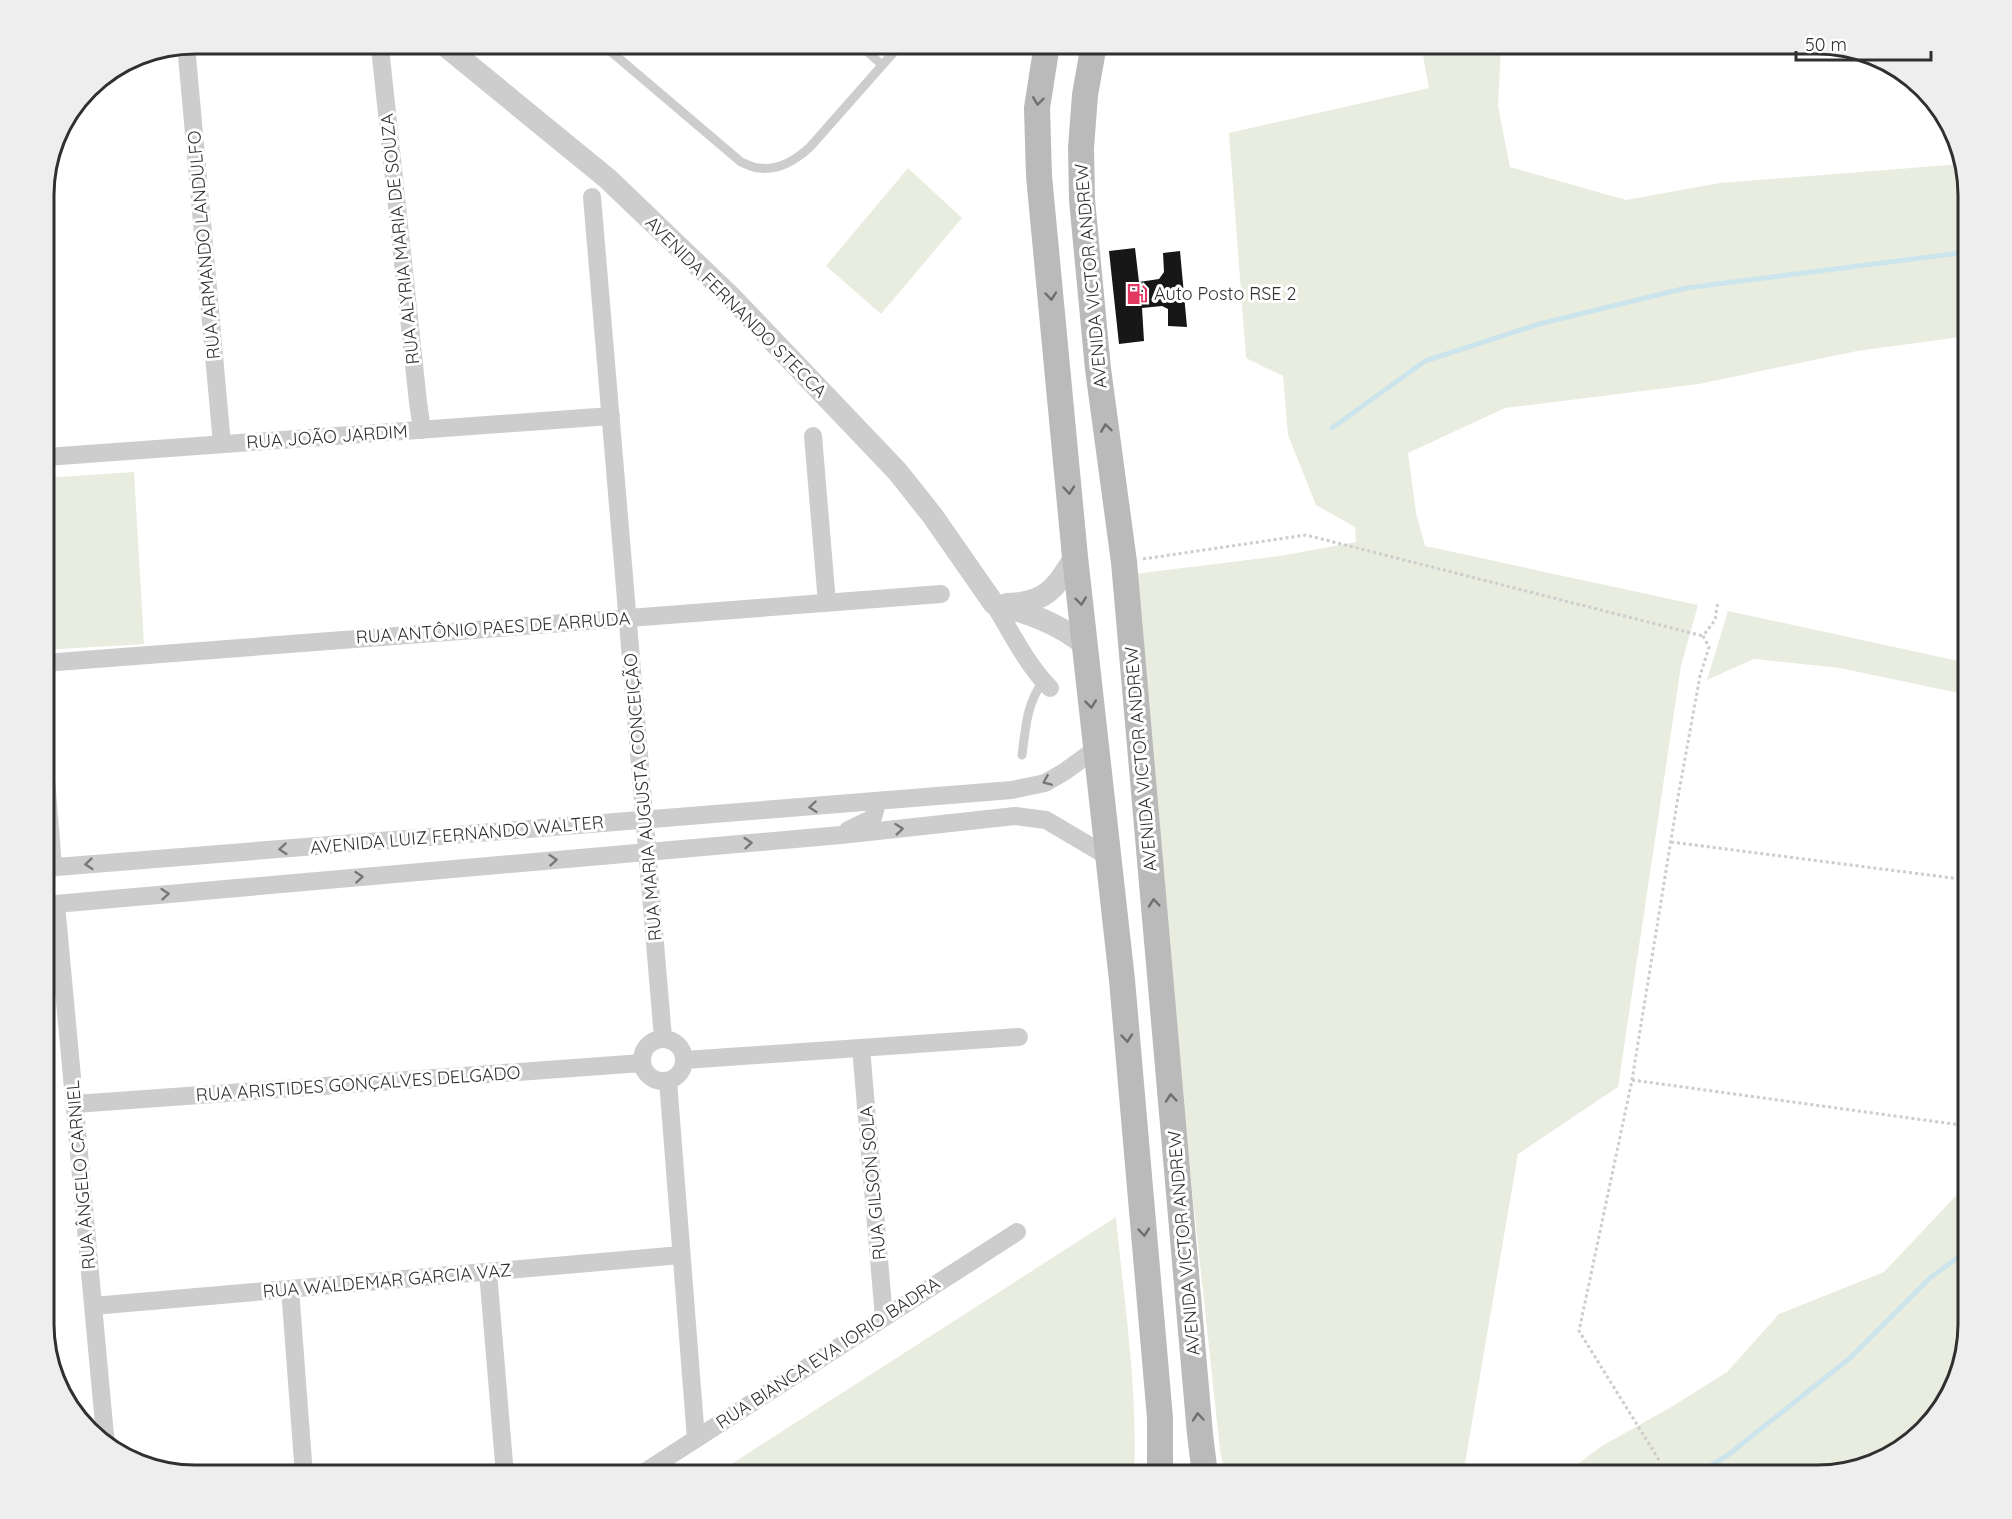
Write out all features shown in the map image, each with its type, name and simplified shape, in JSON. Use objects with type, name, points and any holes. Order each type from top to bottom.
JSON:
[{"type":"main road","points":[[1045,54],[1037,108],[1040,176],[1075,557],[1122,980],[1160,1418],[1160,1465]]},
{"type":"main road","name":"AVENIDA VICTOR ANDREW","points":[[1092,54],[1084,95],[1080,148],[1082,200],[1098,369],[1124,562],[1204,1465]]},
{"type":"street","name":"RUA ARMANDO LANDULFO","points":[[187,54],[222,444]]},
{"type":"street","name":"RUA ALYRIA MARIA DE SOUZA","points":[[381,54],[417,402],[422,430]]},
{"type":"street","name":"AVENIDA FERNANDO STECCA","points":[[455,54],[608,179],[732,298],[897,471],[932,515],[994,604],[1046,685]]},
{"type":"street","name":"RUA MARIA AUGUSTA CONCEIÇÃO","points":[[592,197],[663,1038]]},
{"type":"street","name":"RUA JOÃO JARDIM","points":[[54,456],[611,416]]},
{"type":"street","points":[[813,436],[827,603]]},
{"type":"street","points":[[994,604],[1021,604],[1036,600],[1055,586],[1075,557]]},
{"type":"street","name":"RUA ANTÔNIO PAES DE ARRUDA","points":[[54,662],[941,594]]},
{"type":"street","points":[[994,604],[1058,626],[1086,646]]},
{"type":"street","name":"AVENIDA LUIZ FERNANDO WALTER","points":[[54,867],[1012,790],[1045,783],[1096,749]]},
{"type":"street","name":"AVENIDA LUIZ FERNANDO WALTER","points":[[841,835],[873,818],[876,807],[871,802]]},
{"type":"street","name":"AVENIDA LUIZ FERNANDO WALTER","points":[[54,904],[841,835],[1015,816],[1046,820],[1107,856]]},
{"type":"street","name":"RUA ÂNGELO CARNIEL","points":[[54,936],[75,1104],[105,1432]]},
{"type":"street","points":[[685,1060],[1019,1037]]},
{"type":"street","points":[[663,1038],[676,1042],[681,1047],[685,1060],[680,1073],[668,1081],[654,1079],[644,1070],[642,1056],[649,1043],[663,1038]]},
{"type":"street","name":"RUA GILSON SOLA","points":[[861,1048],[884,1318]]},
{"type":"street","name":"RUA ARISTIDES GONÇALVES DELGADO","points":[[75,1104],[642,1064]]},
{"type":"street","points":[[668,1081],[696,1439]]},
{"type":"street","name":"RUA BIANCA EVA IORIO BADRA","points":[[657,1465],[1017,1232]]},
{"type":"street","name":"RUA WALDEMAR GARCIA VAZ","points":[[93,1306],[681,1256]]},
{"type":"street","points":[[488,1272],[505,1465]]},
{"type":"street","points":[[290,1289],[303,1465]]},
{"type":"lane","points":[[614,54],[741,162],[759,168],[784,164],[798,158],[892,54]]},
{"type":"lane","points":[[870,54],[882,65]]},
{"type":"lane","points":[[1022,754],[1028,709],[1034,694],[1046,685]]},
{"type":"path","points":[[1124,562],[1306,535],[1703,636]]},
{"type":"path","points":[[1703,636],[1715,620],[1718,601]]},
{"type":"path","points":[[1659,1460],[1580,1331],[1632,1080],[1700,676],[1708,647],[1703,636]]},
{"type":"path","points":[[1671,842],[1958,879]]},
{"type":"path","points":[[1632,1080],[1958,1125]]},
{"type":"shaded area","points":[[1423,54],[1501,54],[1498,106],[1510,167],[1626,200],[1720,183],[1954,165],[1958,195],[1958,337],[1857,351],[1699,384],[1505,408],[1408,453],[1416,513],[1425,546],[1698,605],[1681,666],[1618,1087],[1518,1154],[1465,1465],[1223,1465],[1179,1068],[1134,574],[1280,556],[1356,542],[1355,527],[1316,505],[1288,435],[1283,376],[1246,358],[1229,133],[1429,88]]},
{"type":"shaded area","points":[[908,168],[962,218],[881,314],[826,266]]},
{"type":"shaded area","points":[[134,472],[144,644],[54,649],[54,477]]},
{"type":"shaded area","points":[[1728,611],[1958,661],[1958,693],[1840,668],[1754,659],[1707,680]]},
{"type":"shaded area","points":[[1958,1194],[1958,1333],[1951,1369],[1929,1410],[1903,1436],[1862,1458],[1835,1464],[1577,1465],[1600,1447],[1673,1406],[1727,1372],[1779,1314],[1884,1272]]},
{"type":"shaded area","points":[[1116,1217],[1132,1378],[1134,1465],[730,1465]]},
{"type":"building","name":"Auto Posto RSE 2","points":[[1135,248],[1139,282],[1159,279],[1164,272],[1163,253],[1180,251],[1187,327],[1168,326],[1168,309],[1162,306],[1142,308],[1144,341],[1119,344],[1109,251]]},
{"type":"waterway","points":[[1332,428],[1425,361],[1539,324],[1686,288],[1958,253]]},
{"type":"waterway","points":[[1712,1465],[1728,1455],[1850,1358],[1930,1278],[1958,1257]]},
{"type":"place","name":"Auto Posto RSE 2","points":[[1137,294]]}]
